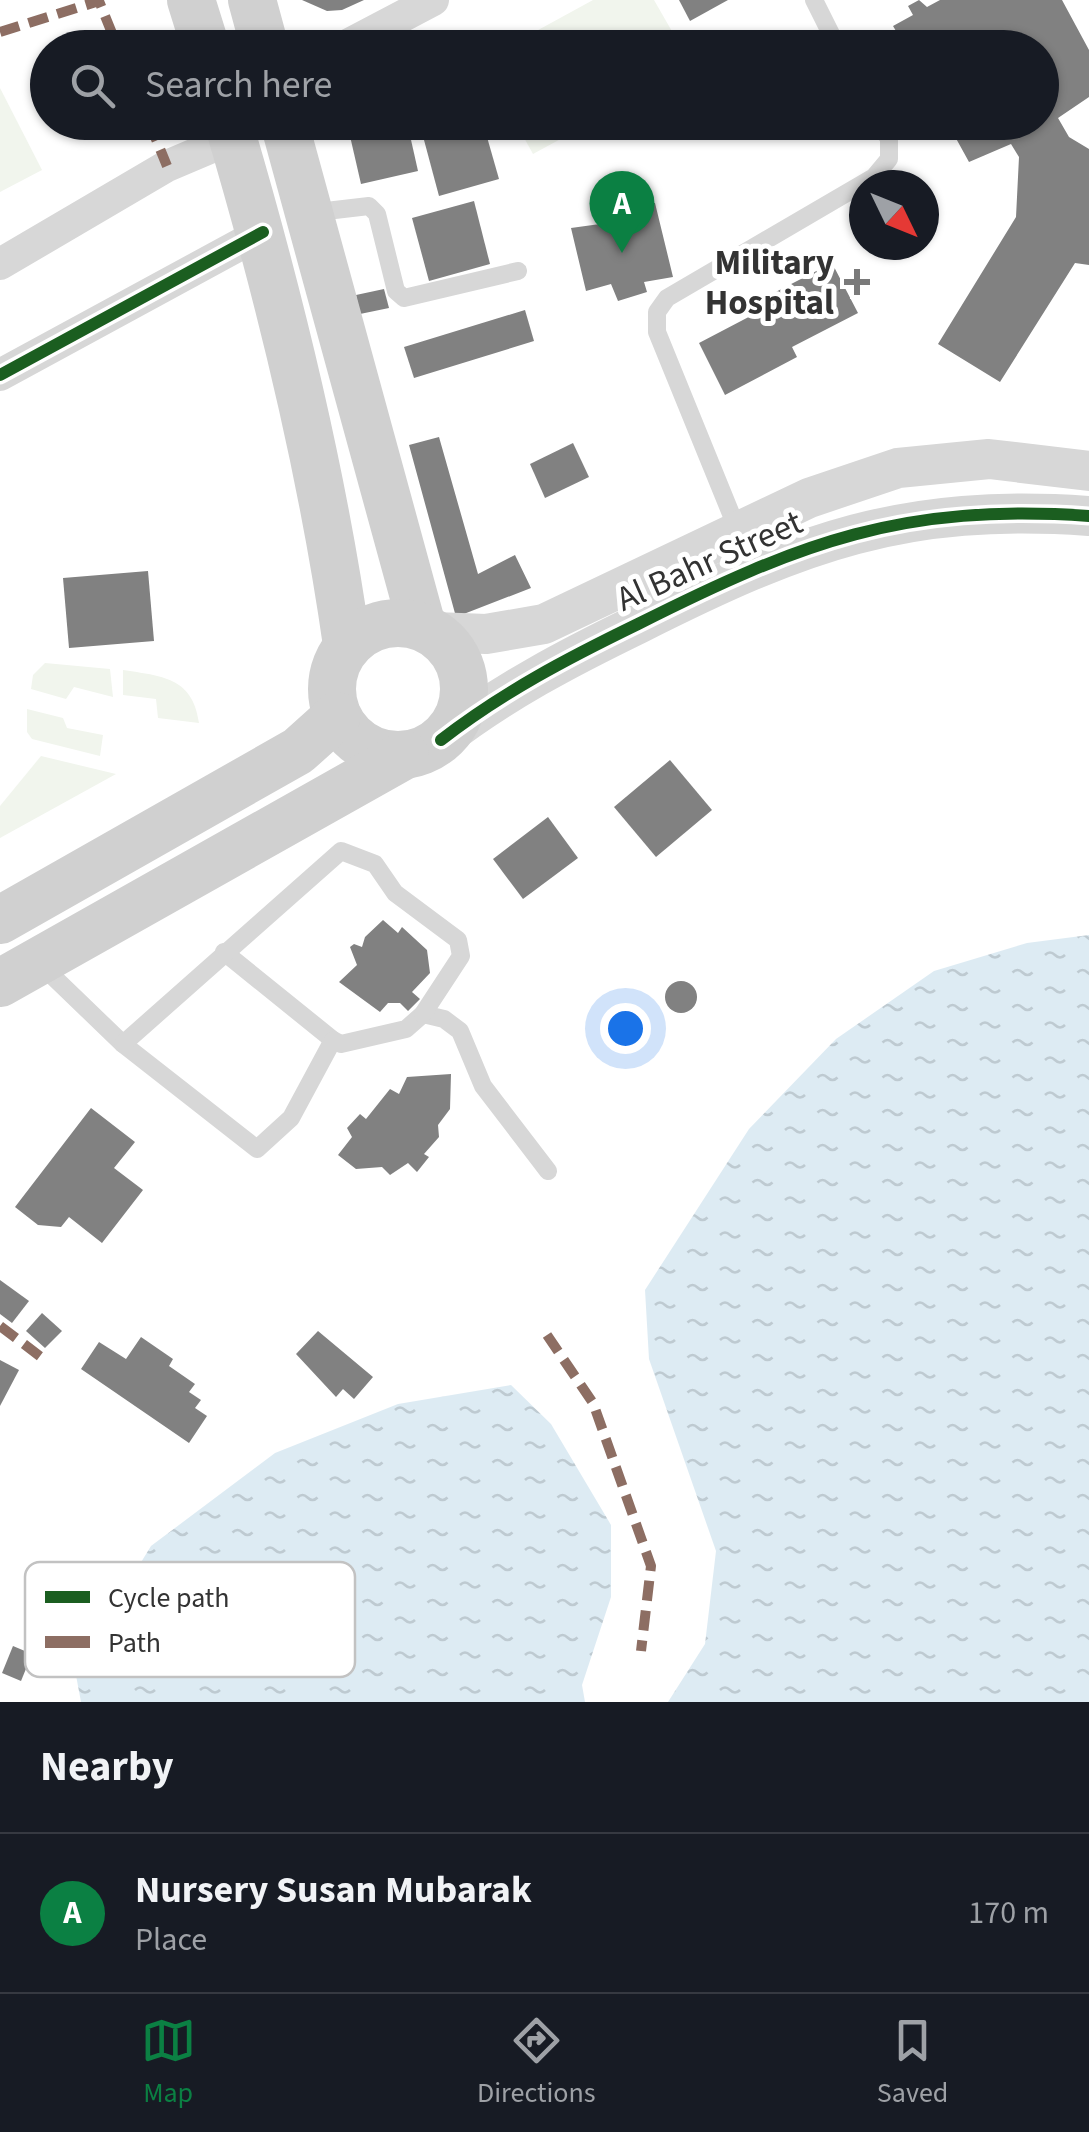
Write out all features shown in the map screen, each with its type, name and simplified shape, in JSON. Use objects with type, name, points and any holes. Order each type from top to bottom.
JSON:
[{"type":"main road","points":[[192,0],[201,30]]},
{"type":"main road","points":[[252,0],[260,30]]},
{"type":"main road","points":[[233,140],[263,232],[335,551],[346,645]]},
{"type":"main road","points":[[289,140],[429,629]]},
{"type":"main road","points":[[396,622],[429,629],[456,654],[465,684],[460,715],[423,748],[378,753],[354,739],[336,716],[331,692],[334,667],[346,645],[368,628],[396,622]]},
{"type":"main road","points":[[0,920],[298,751],[336,716]]},
{"type":"main road","name":"Al Bahr Street","points":[[18,972],[423,748]]},
{"type":"main road","points":[[67,883],[101,925]]},
{"type":"street","points":[[376,30],[433,0]]},
{"type":"street","points":[[0,264],[212,140]]},
{"type":"street","points":[[0,375],[263,232]]},
{"type":"street","name":"Al Bahr Street","points":[[429,629],[486,634],[544,624],[738,531],[854,480],[898,468],[988,459],[1089,471]]},
{"type":"street","name":"Al Bahr Street","points":[[423,748],[555,665],[753,566],[820,542],[890,524],[960,514],[1089,516]]},
{"type":"street","points":[[544,624],[555,665]]},
{"type":"lane","points":[[814,0],[829,30]]},
{"type":"lane","points":[[738,531],[656,332],[658,312],[667,298],[874,177],[889,159],[889,140]]},
{"type":"lane","points":[[307,213],[369,206],[377,214],[396,291],[404,298],[518,271]]},
{"type":"lane","points":[[123,1044],[224,952],[341,851],[376,864],[395,892],[458,940],[462,956],[423,1014],[406,1029],[340,1044],[224,952]]},
{"type":"lane","points":[[18,972],[123,1044],[257,1149],[292,1118],[332,1040]]},
{"type":"lane","points":[[423,1014],[444,1018],[460,1031],[483,1086],[548,1170]]},
{"type":"shaded area","points":[[593,0],[654,0],[671,30],[538,30]]},
{"type":"shaded area","points":[[0,88],[42,170],[0,192]]},
{"type":"shaded area","points":[[525,140],[559,140],[533,154]]},
{"type":"shaded area","points":[[45,663],[110,669],[113,697],[74,687],[66,699],[31,689],[33,675]]},
{"type":"shaded area","points":[[123,670],[173,681],[190,696],[199,723],[158,718],[156,699],[123,695]]},
{"type":"shaded area","points":[[27,709],[63,718],[67,728],[103,735],[100,756],[32,739],[27,732]]},
{"type":"shaded area","points":[[41,756],[116,774],[0,838],[0,806]]},
{"type":"water","points":[[1089,935],[1089,1702],[668,1702],[705,1644],[716,1551],[649,1359],[645,1290],[749,1129],[836,1039],[934,971],[1027,943]]},
{"type":"water","points":[[511,1385],[551,1424],[611,1525],[611,1597],[582,1685],[585,1702],[81,1702],[76,1677],[355,1677],[355,1562],[141,1562],[151,1546],[275,1453],[398,1404]]},
{"type":"building","points":[[302,0],[364,0],[342,10],[327,11]]},
{"type":"building","points":[[679,0],[728,0],[690,21]]},
{"type":"building","points":[[919,0],[927,7],[940,0],[1062,0],[1089,50],[1089,97],[1059,117],[1059,30],[895,30],[893,26],[913,15],[908,6]]},
{"type":"building","points":[[1059,120],[1069,137],[1089,149],[1089,265],[1075,263],[1000,382],[938,344],[1016,217],[1019,157],[1011,144],[969,162],[957,140],[1059,140]]},
{"type":"building","points":[[351,140],[411,140],[418,171],[361,184]]},
{"type":"building","points":[[424,140],[488,140],[499,179],[439,196]]},
{"type":"building","points":[[474,201],[490,264],[429,281],[412,218]]},
{"type":"building","points":[[655,203],[673,277],[644,282],[647,292],[618,301],[611,284],[586,291],[571,228],[600,224],[596,207]]},
{"type":"building","points":[[832,263],[858,313],[792,347],[797,357],[725,395],[699,343],[762,310],[758,301]]},
{"type":"building","points":[[384,289],[389,308],[360,314],[356,295]]},
{"type":"building","points":[[525,310],[534,341],[414,378],[404,347]]},
{"type":"building","points":[[439,437],[478,574],[515,555],[531,588],[456,617],[409,445]]},
{"type":"building","points":[[573,443],[589,477],[545,498],[530,464]]},
{"type":"building","points":[[148,571],[154,641],[69,648],[63,578]]},
{"type":"building","points":[[670,760],[712,810],[656,857],[614,807]]},
{"type":"building","points":[[548,817],[578,858],[523,899],[493,859]]},
{"type":"building","points":[[383,920],[398,933],[402,927],[427,950],[430,973],[412,992],[420,999],[408,1011],[400,1003],[388,1003],[380,1012],[339,982],[357,965],[350,947],[362,947],[365,937]]},
{"type":"building","points":[[681,981],[692,986],[697,997],[692,1008],[681,1013],[670,1008],[665,997],[670,986]]},
{"type":"building","points":[[451,1074],[450,1109],[438,1125],[439,1137],[424,1154],[429,1157],[417,1172],[408,1163],[390,1175],[382,1167],[356,1169],[338,1155],[352,1137],[347,1128],[360,1114],[366,1119],[390,1089],[399,1094],[407,1077]]},
{"type":"building","points":[[91,1108],[135,1142],[114,1168],[143,1190],[102,1243],[69,1217],[61,1227],[38,1225],[15,1207]]},
{"type":"building","points":[[0,1280],[29,1301],[12,1323],[0,1314]]},
{"type":"building","points":[[42,1313],[62,1331],[45,1348],[26,1331]]},
{"type":"building","points":[[318,1331],[373,1377],[354,1399],[343,1389],[336,1397],[296,1354]]},
{"type":"building","points":[[141,1337],[173,1359],[169,1366],[195,1384],[189,1392],[201,1400],[195,1408],[207,1416],[189,1443],[81,1369],[99,1342],[126,1359]]},
{"type":"building","points":[[0,1360],[19,1370],[0,1406]]},
{"type":"building","points":[[13,1646],[25,1651],[21,1681],[2,1673]]},
{"type":"marked path","points":[[0,32],[99,1],[111,30]]},
{"type":"marked path","points":[[156,140],[167,166]]},
{"type":"marked path","points":[[0,1326],[45,1360]]},
{"type":"marked path","points":[[547,1335],[593,1403],[651,1566],[641,1651]]},
{"type":"cycle path","points":[[0,375],[263,232]]},
{"type":"cycle path","points":[[441,740],[512,691],[586,650],[697,595],[803,550],[855,534],[963,516],[1089,516]]},
{"type":"place","name":"Nursery Susan Mubarak","points":[[622,253]]},
{"type":"place","name":"Military Hospital","points":[[857,282]]}]
